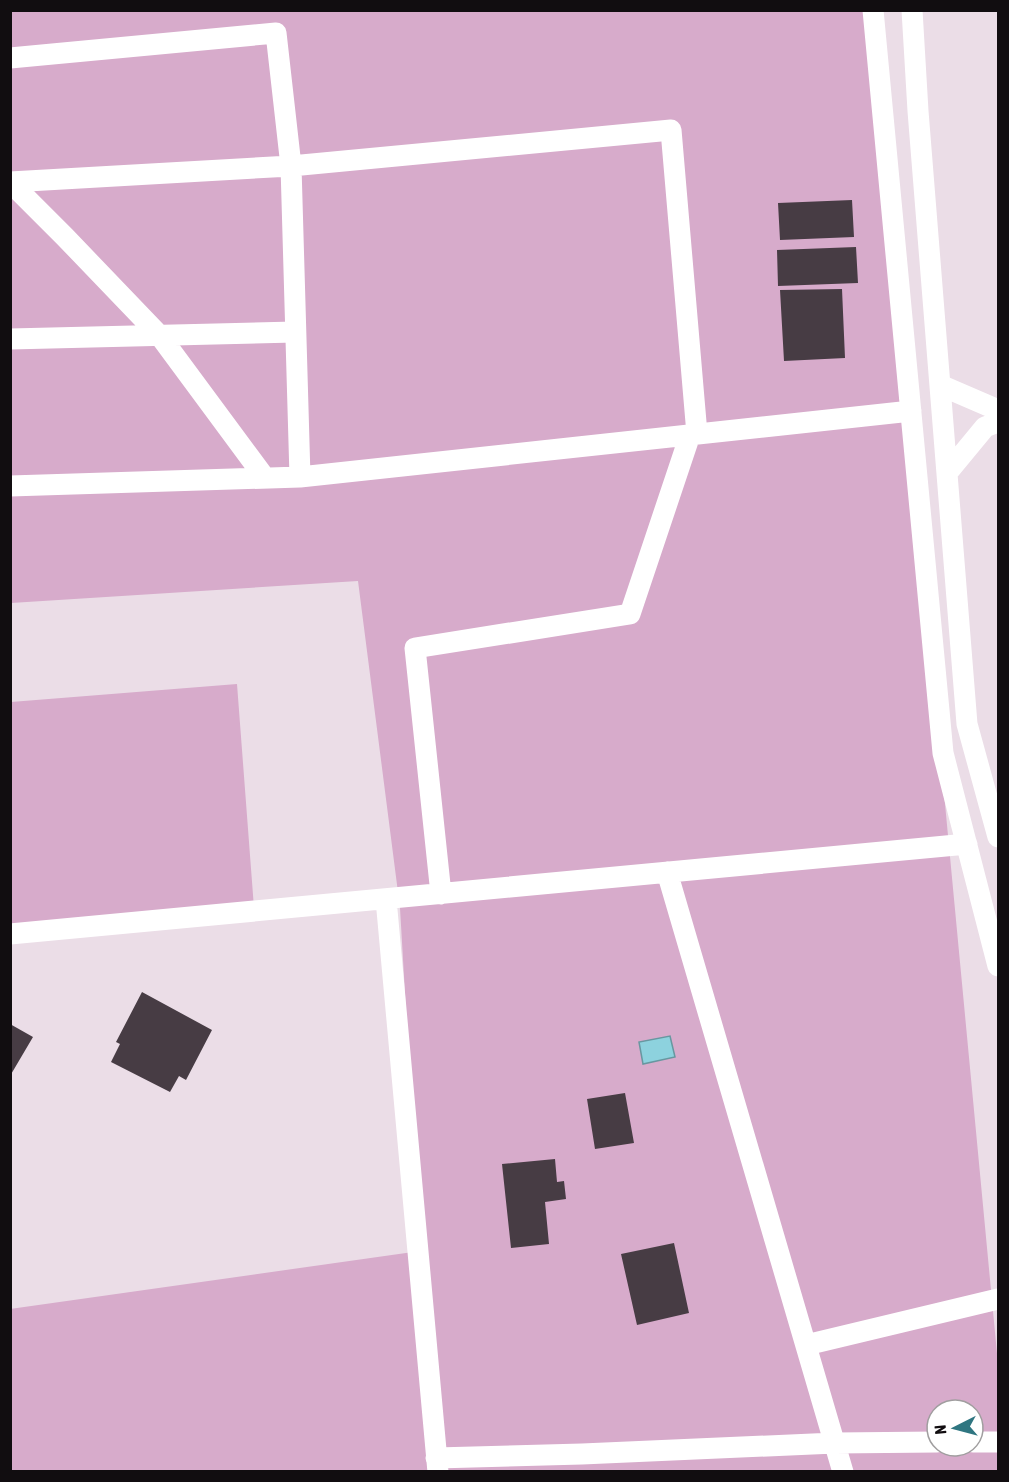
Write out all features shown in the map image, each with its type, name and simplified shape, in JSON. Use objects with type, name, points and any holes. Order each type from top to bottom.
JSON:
[{"type":"street","points":[[873,10],[943,753],[999,966]]},
{"type":"street","points":[[912,10],[967,724],[998,831]]},
{"type":"street","points":[[10,57],[276,33],[291,166],[300,477]]},
{"type":"street","points":[[10,182],[291,166],[671,130],[693,435],[630,614],[416,648],[441,894]]},
{"type":"street","points":[[10,182],[160,336],[266,478]]},
{"type":"street","points":[[10,339],[296,332]]},
{"type":"street","points":[[940,385],[999,410]]},
{"type":"street","points":[[10,486],[300,477],[911,411]]},
{"type":"street","points":[[947,473],[985,427],[999,422]]},
{"type":"street","points":[[10,934],[968,844]]},
{"type":"street","points":[[667,872],[843,1472]]},
{"type":"street","points":[[386,899],[437,1465],[583,1463],[835,1443],[925,1442]]},
{"type":"street","points":[[806,1345],[999,1299]]},
{"type":"shaded area","points":[[11,11],[870,11],[998,1364],[998,1471],[11,1471],[10,1309],[420,1251],[400,908],[358,581],[11,603]]},
{"type":"shaded area","points":[[237,684],[254,908],[11,927],[11,702]]},
{"type":"water","points":[[670,1036],[675,1057],[643,1064],[639,1042]]},
{"type":"building","points":[[852,200],[854,237],[780,240],[778,203]]},
{"type":"building","points":[[856,247],[858,283],[778,286],[777,250]]},
{"type":"building","points":[[842,289],[845,358],[784,361],[780,290]]},
{"type":"building","points":[[142,992],[212,1030],[186,1080],[179,1076],[170,1092],[111,1062],[120,1044],[116,1042]]},
{"type":"building","points":[[10,1024],[33,1037],[10,1076]]},
{"type":"building","points":[[625,1093],[634,1143],[595,1149],[587,1099]]},
{"type":"building","points":[[555,1159],[557,1182],[564,1181],[566,1199],[545,1202],[549,1244],[511,1248],[502,1164]]},
{"type":"building","points":[[674,1243],[689,1313],[637,1325],[621,1254]]}]
